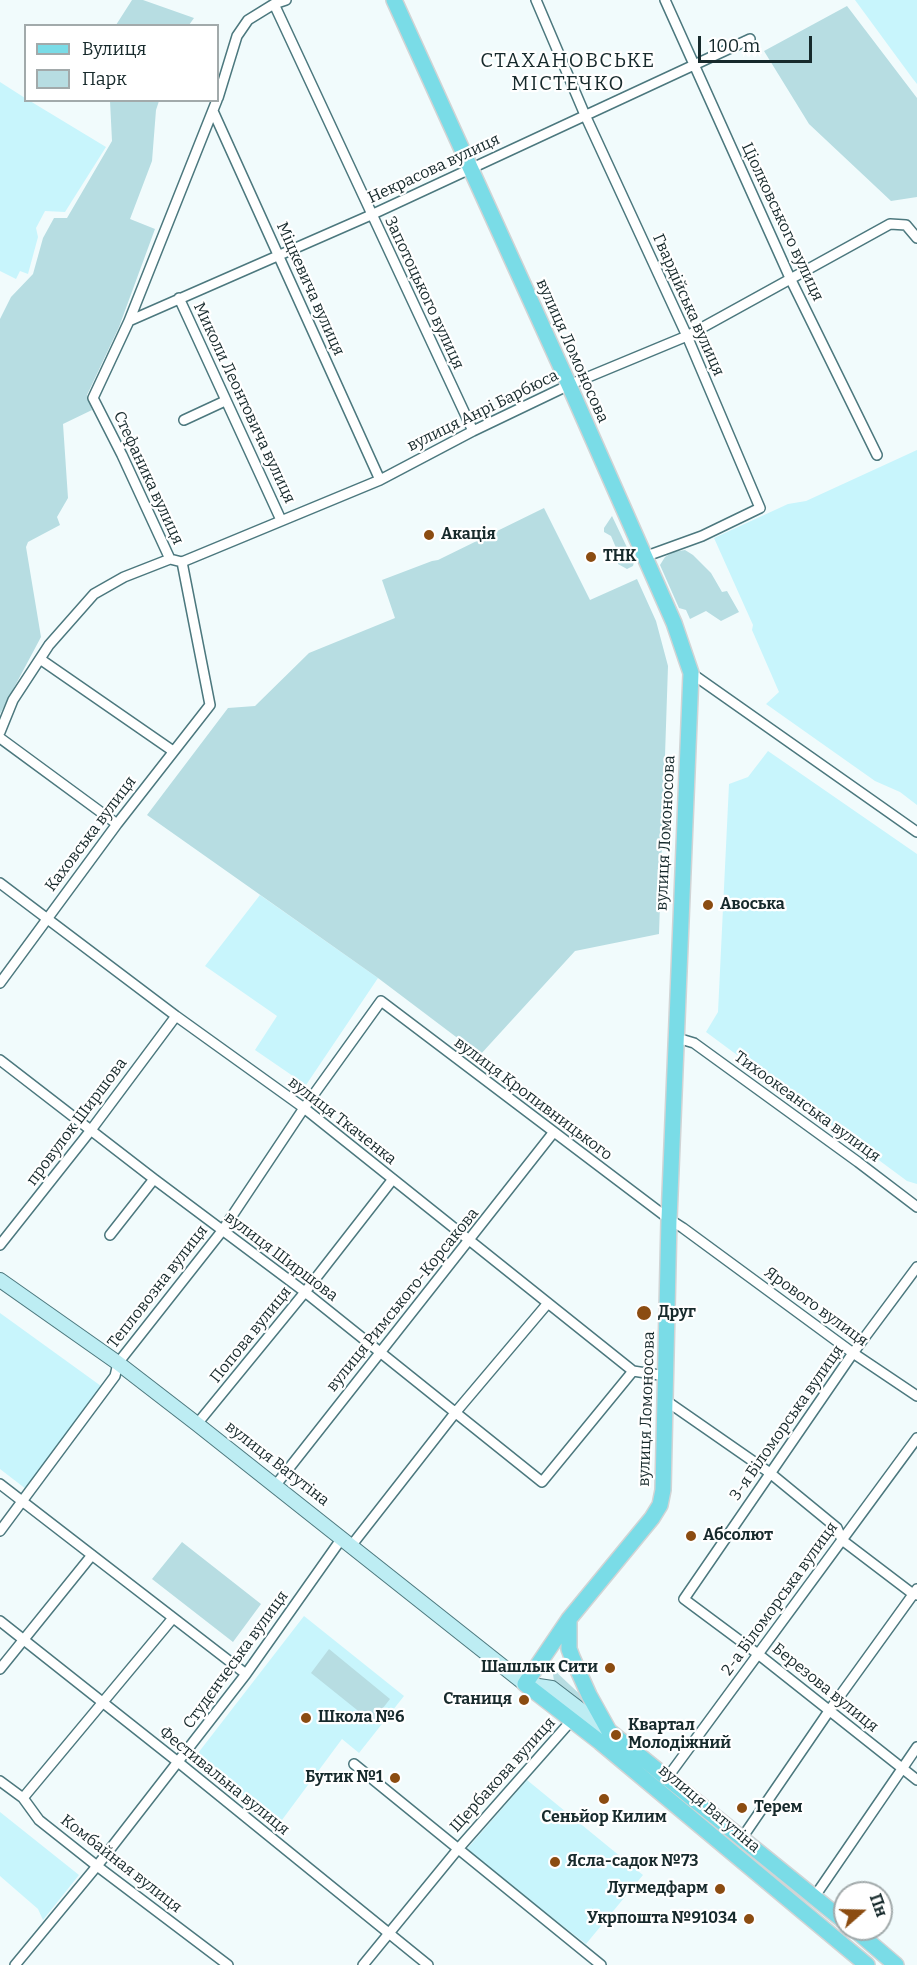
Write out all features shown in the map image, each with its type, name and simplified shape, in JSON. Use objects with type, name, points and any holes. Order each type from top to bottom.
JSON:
[{"type":"main road","name":"вулиця Ломоносова","points":[[394,0],[569,385],[674,623],[691,673],[669,1219],[665,1474],[660,1505],[639,1536],[569,1619],[525,1684]]},
{"type":"main road","points":[[569,1619],[569,1649],[588,1695],[609,1731]]},
{"type":"main road","name":"вулиця Ватутіна","points":[[525,1684],[600,1742],[867,1965]]},
{"type":"main road","name":"вулиця Ватутіна","points":[[609,1731],[833,1912]]},
{"type":"main road","points":[[868,1941],[896,1965]]},
{"type":"street","points":[[219,93],[237,36],[248,20],[274,4],[286,0]]},
{"type":"street","name":"Гвардійська вулиця","points":[[536,0],[585,115],[687,336],[760,508],[702,536],[644,557]]},
{"type":"street","name":"Ціолковського вулиця","points":[[664,0],[790,278],[877,455]]},
{"type":"street","name":"Запотоцького вулиця","points":[[274,4],[473,431]]},
{"type":"street","name":"Некрасова вулиця","points":[[129,321],[371,215],[750,39]]},
{"type":"street","points":[[129,321],[216,102]]},
{"type":"street","name":"Міцкевича вулиця","points":[[213,111],[380,480]]},
{"type":"street","name":"вулиця Анрі Барбюса","points":[[182,562],[380,480],[473,431],[569,385],[687,336],[890,224],[906,225],[917,238]]},
{"type":"street","name":"Миколи Леонтовича вулиця","points":[[179,298],[281,520]]},
{"type":"street","name":"Стефаника вулиця","points":[[129,321],[93,398],[170,559],[182,562],[210,705]]},
{"type":"street","points":[[184,420],[225,400]]},
{"type":"street","points":[[0,732],[13,700],[40,658],[94,594],[124,577],[170,559]]},
{"type":"street","points":[[40,658],[173,751]]},
{"type":"street","points":[[691,673],[917,832]]},
{"type":"street","name":"Каховська вулиця","points":[[0,983],[117,824],[210,705]]},
{"type":"street","points":[[0,738],[117,824]]},
{"type":"street","name":"вулиця Ткаченка","points":[[0,883],[176,1016],[304,1108],[633,1371]]},
{"type":"street","name":"Тепловозна вулиця","points":[[0,1531],[115,1376],[118,1363],[222,1230],[304,1108],[381,1001]]},
{"type":"street","name":"вулиця Кропивницького","points":[[381,1001],[669,1219]]},
{"type":"street","name":"провулок Ширшова","points":[[0,1245],[91,1130],[176,1016]]},
{"type":"street","name":"Тихоокеанська вулиця","points":[[675,1041],[684,1040],[694,1043],[917,1207]]},
{"type":"street","name":"вулиця Ширшова","points":[[0,1060],[305,1292],[542,1482],[633,1371]]},
{"type":"street","name":"вулиця Римського-Корсакова","points":[[275,1486],[554,1133]]},
{"type":"street","points":[[110,1235],[154,1179]]},
{"type":"street","name":"Попова вулиця","points":[[197,1424],[305,1292],[393,1179]]},
{"type":"street","name":"Ярового вулиця","points":[[669,1219],[853,1353],[917,1396]]},
{"type":"street","name":"3-я Біломорська вулиця","points":[[684,1599],[853,1353],[917,1267]]},
{"type":"street","name":"вулиця Ватутіна","points":[[0,1280],[118,1363],[525,1684],[552,1688],[609,1731]]},
{"type":"street","name":"Студєнчеська вулиця","points":[[17,1964],[97,1866],[347,1542],[548,1303]]},
{"type":"street","points":[[633,1371],[666,1376]]},
{"type":"street","points":[[666,1400],[770,1473],[837,1528],[842,1540],[916,1593],[829,1711],[742,1838]]},
{"type":"street","name":"2-а Біломорська вулиця","points":[[667,1778],[917,1438]]},
{"type":"street","points":[[0,1484],[246,1674]]},
{"type":"street","points":[[0,1669],[92,1555]]},
{"type":"street","name":"Березова вулиця","points":[[684,1599],[758,1654],[917,1780]]},
{"type":"street","points":[[23,1798],[173,1618]]},
{"type":"street","name":"Фестивальна вулиця","points":[[0,1622],[178,1762],[428,1965]]},
{"type":"street","name":"Щербакова вулиця","points":[[363,1965],[458,1849],[571,1720]]},
{"type":"street","points":[[815,1896],[917,1747]]},
{"type":"street","points":[[354,1764],[601,1965]]},
{"type":"street","name":"Комбайная вулиця","points":[[0,1781],[23,1798],[39,1820],[228,1965]]},
{"type":"shaded area","points":[[855,0],[917,0],[917,84],[913,79]]},
{"type":"shaded area","points":[[0,82],[24,97],[24,102],[32,102],[106,147],[65,212],[45,211],[36,228],[38,237],[28,274],[20,271],[16,279],[0,271]]},
{"type":"shaded area","points":[[917,450],[917,805],[900,792],[875,781],[766,704],[779,692],[752,630],[753,625],[714,538],[788,504],[806,501]]},
{"type":"shaded area","points":[[768,751],[917,854],[917,1184],[907,1181],[706,1032],[718,1012],[729,784],[748,777]]},
{"type":"shaded area","points":[[260,895],[378,978],[306,1085],[255,1050],[277,1016],[205,966]]},
{"type":"shaded area","points":[[0,1313],[101,1386],[26,1489],[0,1469]]},
{"type":"shaded area","name":"Школа №6","points":[[304,1616],[404,1696],[359,1753],[342,1739],[279,1824],[195,1757]]},
{"type":"shaded area","name":"Ясла-садок №73","points":[[527,1780],[643,1875],[586,1944],[466,1850]]},
{"type":"shaded area","points":[[0,1812],[79,1875],[43,1920],[38,1909],[0,1876]]},
{"type":"green space","points":[[132,0],[143,0],[194,18],[190,24],[117,24]]},
{"type":"green space","points":[[847,6],[917,98],[917,197],[891,201],[809,124],[764,51]]},
{"type":"green space","points":[[110,102],[159,102],[152,161],[130,219],[155,229],[119,327],[87,395],[92,410],[63,424],[68,498],[57,517],[60,525],[28,542],[26,547],[41,637],[0,714],[0,319],[11,297],[33,274],[43,238],[54,218],[67,218],[112,141]]},
{"type":"green space","points":[[544,508],[590,600],[637,579],[656,621],[668,666],[659,934],[575,951],[480,1055],[378,978],[147,815],[228,708],[255,706],[309,653],[395,618],[382,580],[438,560]]},
{"type":"green space","points":[[612,516],[634,562],[633,566],[627,569],[618,564],[620,557],[611,536],[604,532]]},
{"type":"green space","points":[[685,550],[711,573],[722,592],[727,591],[739,612],[721,621],[706,611],[690,619],[686,610],[679,608],[660,565],[665,557],[673,552]]},
{"type":"green space","points":[[182,1542],[261,1604],[233,1642],[152,1579]]},
{"type":"green space","points":[[329,1649],[390,1699],[372,1722],[311,1673]]},
{"type":"green space","points":[[552,1668],[587,1701],[583,1706],[558,1686],[554,1681]]},
{"type":"place","name":"Акація","points":[[429,535]]},
{"type":"place","name":"ТНК","points":[[591,557]]},
{"type":"place","name":"Авоська","points":[[708,905]]},
{"type":"place","name":"Друг","points":[[644,1313]]},
{"type":"place","name":"Абсолют","points":[[691,1536]]},
{"type":"place","name":"Шашлык Сити","points":[[610,1668]]},
{"type":"place","name":"Станиця","points":[[524,1700]]},
{"type":"place","name":"Школа №6","points":[[306,1718]]},
{"type":"place","name":"Квартал Молодіжний","points":[[616,1735]]},
{"type":"place","name":"Бутик №1","points":[[395,1778]]},
{"type":"place","name":"Сеньйор Килим","points":[[604,1799]]},
{"type":"place","name":"Терем","points":[[742,1808]]},
{"type":"place","name":"Ясла-садок №73","points":[[555,1862]]},
{"type":"place","name":"Лугмедфарм","points":[[720,1889]]},
{"type":"place","name":"Укрпошта №91034","points":[[749,1919]]},
{"type":"district","name":"СТАХАНОВСЬКЕ МІСТЕЧКО","points":[[568,72]]}]
